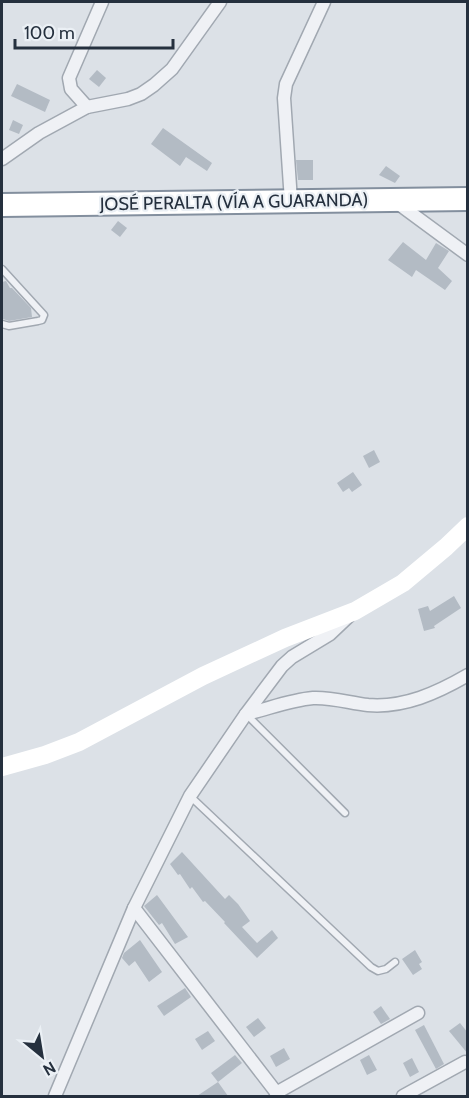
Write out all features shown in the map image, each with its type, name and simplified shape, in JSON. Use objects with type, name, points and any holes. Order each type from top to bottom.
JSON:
[{"type":"highway","name":"JOSÉ PERALTA (VÍA A GUARANDA)","points":[[2,205],[468,200]]},
{"type":"main road","points":[[2,767],[45,755],[79,742],[203,676],[285,638],[355,611],[403,583],[468,526]]},
{"type":"street","points":[[87,106],[71,89],[69,78],[102,2]]},
{"type":"street","points":[[2,159],[39,133],[87,106],[128,99],[154,85],[172,69],[220,2]]},
{"type":"street","points":[[291,201],[284,98],[286,84],[324,2]]},
{"type":"street","points":[[392,200],[468,255]]},
{"type":"street","points":[[55,1096],[134,908],[190,796],[246,714],[287,661],[330,634],[355,611]]},
{"type":"street","points":[[246,714],[298,700],[316,698],[370,705],[408,702],[445,688],[468,675]]},
{"type":"street","points":[[134,908],[278,1095],[418,1013]]},
{"type":"street","points":[[404,1096],[465,1062]]},
{"type":"lane","points":[[2,269],[44,315],[44,318],[39,321],[9,326],[2,324]]},
{"type":"lane","points":[[246,714],[345,813]]},
{"type":"lane","points":[[190,796],[371,966],[378,971],[386,969],[395,962]]},
{"type":"building","points":[[97,70],[106,78],[99,87],[89,79]]},
{"type":"building","points":[[17,84],[50,100],[45,112],[11,96]]},
{"type":"building","points":[[13,120],[23,125],[19,134],[9,130]]},
{"type":"building","points":[[163,128],[212,163],[207,171],[186,157],[180,166],[151,144]]},
{"type":"building","points":[[296,160],[313,160],[313,180],[298,180]]},
{"type":"building","points":[[386,166],[400,176],[395,183],[379,175]]},
{"type":"building","points":[[118,221],[127,228],[120,237],[111,230]]},
{"type":"building","points":[[403,242],[426,260],[436,243],[449,251],[438,268],[452,281],[445,290],[416,270],[412,277],[388,260]]},
{"type":"building","points":[[6,281],[10,288],[31,308],[32,317],[9,321],[3,319],[2,282]]},
{"type":"building","points":[[374,450],[380,462],[369,468],[363,456]]},
{"type":"building","points":[[353,472],[362,485],[352,492],[349,488],[343,492],[337,483]]},
{"type":"building","points":[[454,596],[461,608],[434,626],[435,628],[424,631],[418,609],[428,606],[430,611]]},
{"type":"building","points":[[182,852],[225,899],[229,895],[238,904],[250,921],[242,927],[257,943],[272,930],[278,938],[257,958],[205,901],[203,902],[192,887],[190,889],[170,864]]},
{"type":"building","points":[[157,895],[188,937],[175,944],[162,923],[159,925],[144,906]]},
{"type":"building","points":[[140,940],[162,972],[149,982],[135,961],[129,966],[122,958],[124,953]]},
{"type":"building","points":[[415,950],[422,962],[419,964],[422,969],[413,975],[402,959]]},
{"type":"building","points":[[185,988],[191,997],[164,1016],[157,1006]]},
{"type":"building","points":[[381,1006],[390,1019],[381,1024],[373,1012]]},
{"type":"building","points":[[258,1018],[266,1028],[254,1037],[246,1027]]},
{"type":"building","points":[[460,1023],[468,1033],[468,1054],[449,1031]]},
{"type":"building","points":[[424,1025],[444,1064],[436,1069],[415,1030]]},
{"type":"building","points":[[208,1031],[215,1041],[202,1050],[195,1039]]},
{"type":"building","points":[[284,1048],[290,1059],[276,1067],[270,1056]]},
{"type":"building","points":[[235,1055],[242,1063],[218,1082],[211,1073]]},
{"type":"building","points":[[369,1055],[377,1070],[367,1075],[360,1060]]},
{"type":"building","points":[[412,1058],[419,1072],[410,1077],[403,1063]]},
{"type":"building","points":[[218,1082],[228,1096],[197,1096]]}]
